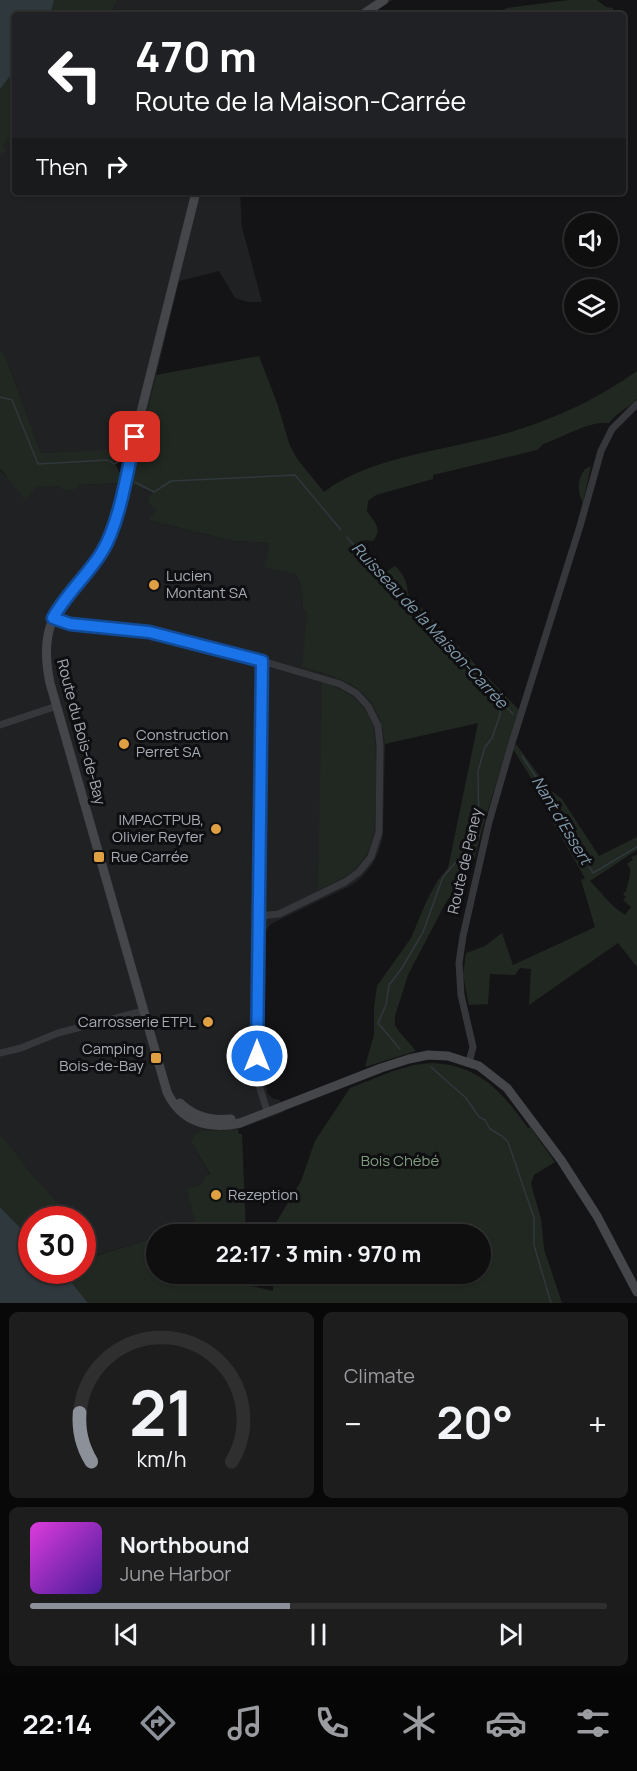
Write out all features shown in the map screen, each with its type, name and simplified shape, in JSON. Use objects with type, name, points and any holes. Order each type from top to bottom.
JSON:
[{"type":"main road","points":[[366,12],[384,0]]},
{"type":"main road","name":"Route du Bois-de-Bay","points":[[195,195],[111,532],[96,561],[63,601],[53,618],[46,640],[46,657],[57,706],[167,1092],[176,1107],[192,1120],[219,1126],[240,1123],[381,1068],[416,1057],[448,1056],[469,1062]]},
{"type":"main road","points":[[469,1062],[484,1069],[503,1083],[531,1119],[597,1216],[637,1292]]},
{"type":"street","name":"Route de Peney","points":[[469,1062],[473,1047],[461,995],[459,963],[489,822],[578,534],[601,451],[612,429],[637,404]]},
{"type":"street","points":[[53,618],[70,624],[149,632],[262,661],[333,681],[356,693],[368,706],[380,736],[380,756],[379,832],[367,862],[354,876],[335,887],[279,914],[259,916]]},
{"type":"street","points":[[262,661],[258,1070],[260,1091],[267,1111]]},
{"type":"street","points":[[0,725],[57,706]]},
{"type":"street","points":[[0,1053],[21,1048],[58,1033],[143,1011]]},
{"type":"shaded area","points":[[0,0],[54,0],[51,12],[12,12],[12,74],[0,89]]},
{"type":"shaded area","points":[[118,0],[393,0],[374,12],[111,12]]},
{"type":"shaded area","points":[[12,136],[12,195],[240,195],[242,227],[262,302],[248,302],[235,298],[219,271],[179,281],[130,484],[152,492],[147,502],[158,511],[148,520],[233,541],[270,543],[296,574],[302,590],[303,610],[307,612],[303,667],[341,679],[365,693],[380,715],[385,744],[383,835],[372,865],[352,885],[271,924],[264,933],[264,1075],[268,1094],[280,1100],[284,1112],[236,1130],[195,1133],[191,1142],[210,1175],[202,1184],[189,1188],[196,1224],[146,1224],[146,1240],[96,1256],[96,1206],[60,1206],[0,1136],[0,468],[27,497],[37,487],[118,483],[126,450],[41,453],[5,355],[0,350],[0,153],[2,155],[3,146]]},
{"type":"shaded area","points":[[0,1207],[18,1226],[18,1284],[73,1284],[88,1303],[0,1303]]},
{"type":"green space","points":[[29,0],[118,0],[111,12],[31,12]]},
{"type":"green space","points":[[569,0],[597,0],[606,7],[613,8],[613,12],[498,12],[507,8]]},
{"type":"green space","points":[[12,74],[12,136],[3,146],[6,149],[2,155],[0,153],[0,89]]},
{"type":"green space","points":[[0,350],[5,355],[41,453],[124,449],[121,451],[120,458],[114,461],[119,472],[121,471],[119,483],[78,485],[76,489],[63,490],[60,486],[37,487],[25,500],[0,468]]},
{"type":"green space","points":[[259,356],[290,446],[298,460],[324,492],[343,479],[390,461],[514,431],[547,420],[593,398],[637,371],[637,399],[609,423],[585,427],[543,444],[537,450],[433,475],[433,479],[376,495],[368,501],[367,511],[376,525],[377,532],[373,541],[364,540],[366,544],[363,548],[377,570],[387,571],[395,566],[404,578],[408,594],[519,710],[475,857],[444,906],[408,975],[395,1016],[395,1025],[398,1030],[416,1051],[368,1066],[365,1066],[374,1035],[377,986],[411,938],[427,900],[448,868],[478,723],[385,744],[377,711],[369,699],[348,683],[302,667],[307,612],[303,610],[302,590],[296,574],[264,567],[270,543],[233,541],[148,520],[157,511],[147,502],[152,492],[130,484],[156,375]]},
{"type":"green space","points":[[591,466],[583,503],[579,481],[585,469]]},
{"type":"green space","points":[[322,682],[350,696],[362,706],[371,720],[375,743],[376,794],[373,834],[367,853],[349,874],[318,890]]},
{"type":"green space","points":[[516,744],[549,789],[562,799],[599,856],[637,837],[637,850],[590,881],[613,906],[625,915],[631,907],[623,900],[626,897],[623,894],[630,875],[630,868],[627,864],[633,860],[631,857],[637,855],[637,967],[618,943],[529,1005],[531,969],[520,968],[515,975],[490,974],[488,1004],[469,1005],[463,975],[466,953],[485,946],[502,933],[513,965],[595,927],[581,880],[585,878],[553,823],[549,807],[513,749]]},
{"type":"green space","name":"Bois Chébé","points":[[431,1063],[448,1065],[463,1069],[488,1083],[509,1103],[528,1128],[530,1127],[555,1162],[534,1175],[531,1184],[541,1219],[544,1249],[562,1303],[88,1303],[72,1284],[96,1284],[96,1256],[146,1240],[146,1284],[248,1284],[273,1291],[273,1284],[491,1284],[491,1224],[275,1224],[301,1181],[315,1141],[350,1088],[414,1065]]},
{"type":"green space","points":[[238,1129],[239,1134],[242,1134],[246,1224],[196,1224],[187,1191],[189,1188],[202,1184],[204,1178],[210,1174],[191,1142],[195,1133]]},
{"type":"green space","points":[[0,1136],[60,1206],[18,1206],[18,1226],[0,1207]]},
{"type":"waterway","name":"Ruisseau de la Maison-Carrée","points":[[0,397],[12,400],[38,464],[108,460],[114,464],[118,462]]},
{"type":"waterway","name":"Ruisseau de la Maison-Carrée","points":[[135,482],[154,492],[171,481],[295,475],[341,530]]},
{"type":"waterway","name":"Ruisseau de la Maison-Carrée","points":[[347,537],[390,588],[513,714]]},
{"type":"waterway","points":[[400,1049],[378,1023],[386,1005],[389,985],[423,932],[443,877],[479,836],[478,771],[485,747],[492,738],[500,715],[500,700]]},
{"type":"waterway","name":"Nant d'Essert","points":[[522,756],[550,798],[593,873],[637,847]]},
{"type":"waterway","points":[[431,1067],[466,1098],[490,1129],[508,1142],[534,1218],[534,1245],[551,1303]]},
{"type":"place","name":"Lucien Montant SA","points":[[154,585]]},
{"type":"place","name":"Construction Perret SA","points":[[124,744]]},
{"type":"place","name":"IMPACTPUB, Olivier Reyfer","points":[[216,829]]},
{"type":"place","name":"Rue Carrée","points":[[99,857]]},
{"type":"place","name":"Carrosserie ETPL","points":[[208,1022]]},
{"type":"place","name":"Camping Bois-de-Bay","points":[[156,1058]]},
{"type":"place","name":"Rezeption","points":[[216,1195]]},
{"type":"route","points":[[135,437],[115,522],[107,543],[96,561],[63,601],[53,618],[70,624],[119,627],[149,632],[262,661],[257,1056]]}]
